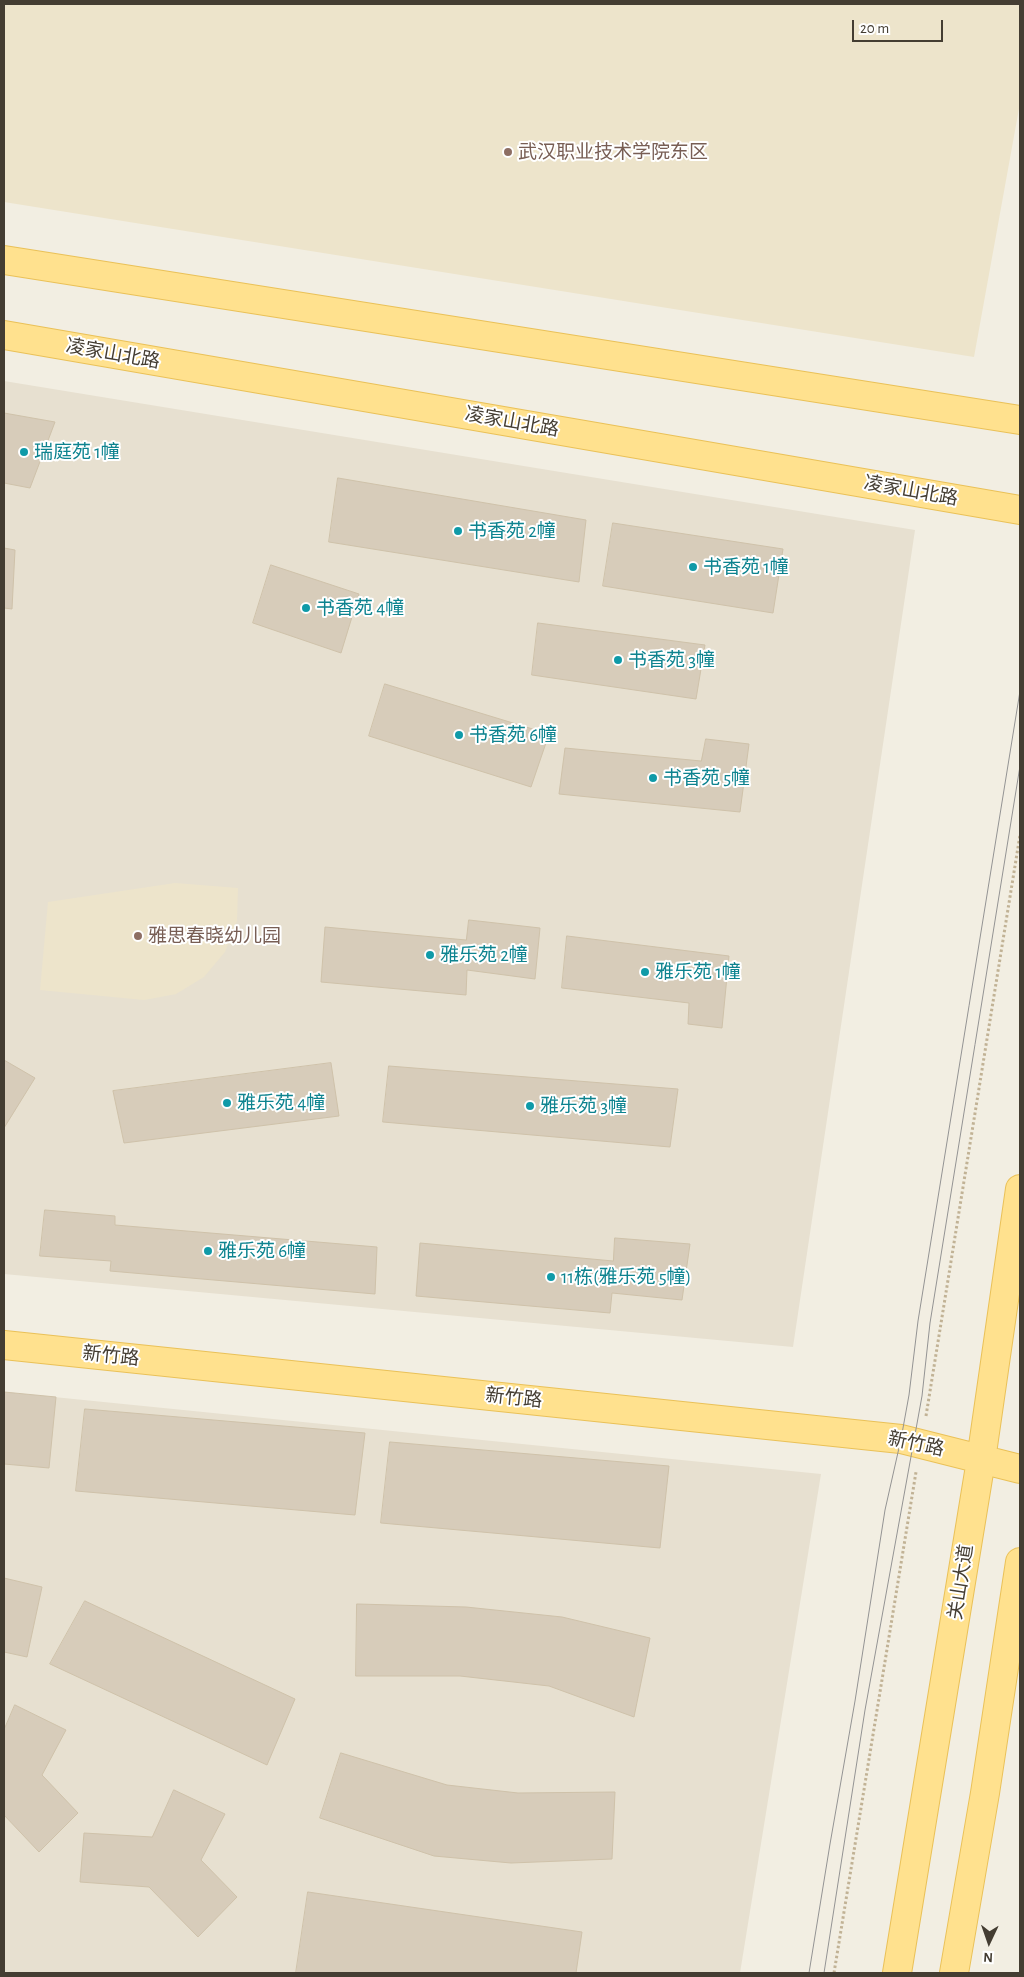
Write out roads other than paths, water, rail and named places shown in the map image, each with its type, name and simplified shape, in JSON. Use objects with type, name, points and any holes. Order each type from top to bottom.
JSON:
[{"type":"main road","points":[[4,260],[1020,420]]},
{"type":"main road","name":"凌家山北路","points":[[4,335],[1020,510]]},
{"type":"main road","name":"关山大道","points":[[897,1973],[981,1460],[1020,1190]]},
{"type":"main road","name":"新竹路","points":[[4,1345],[902,1439],[1020,1469]]},
{"type":"main road","points":[[954,1973],[985,1793],[1020,1562]]},
{"type":"tram line","points":[[809,1973],[885,1510],[909,1395],[918,1321],[1020,691]]},
{"type":"tram line","points":[[824,1973],[865,1710],[922,1396],[930,1323],[1020,766]]},
{"type":"place","name":"武汉职业技术学院东区","points":[[508,152]]},
{"type":"place","name":"瑞庭苑 1幢","points":[[24,452]]},
{"type":"place","name":"书香苑 2幢","points":[[458,531]]},
{"type":"place","name":"书香苑 1幢","points":[[693,567]]},
{"type":"place","name":"书香苑 4幢","points":[[306,608]]},
{"type":"place","name":"书香苑 3幢","points":[[618,660]]},
{"type":"place","name":"书香苑 6幢","points":[[459,735]]},
{"type":"place","name":"书香苑 5幢","points":[[653,778]]},
{"type":"place","name":"雅思春晓幼儿园","points":[[138,936]]},
{"type":"place","name":"雅乐苑 2幢","points":[[430,955]]},
{"type":"place","name":"雅乐苑 1幢","points":[[645,972]]},
{"type":"place","name":"雅乐苑 4幢","points":[[227,1103]]},
{"type":"place","name":"雅乐苑 3幢","points":[[530,1106]]},
{"type":"place","name":"雅乐苑 6幢","points":[[208,1251]]},
{"type":"place","name":"11栋(雅乐苑 5幢)","points":[[551,1277]]}]
